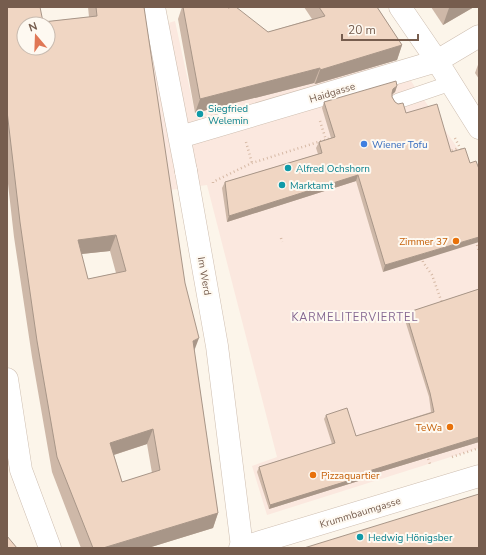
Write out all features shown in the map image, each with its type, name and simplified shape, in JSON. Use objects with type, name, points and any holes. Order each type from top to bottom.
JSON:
[{"type":"street","name":"Im Werd","points":[[154,7],[180,137],[217,346],[241,548]]},
{"type":"street","points":[[400,7],[437,61],[479,128]]},
{"type":"street","name":"Haidgasse","points":[[180,137],[437,61],[479,36]]},
{"type":"street","points":[[7,379],[14,472],[50,548]]},
{"type":"street","name":"Krummbaumgasse","points":[[241,548],[479,476]]},
{"type":"lane","points":[[398,101],[451,84]]},
{"type":"path","points":[[214,189],[213,182],[252,163],[337,136]]},
{"type":"path","points":[[445,153],[459,148]]},
{"type":"path","points":[[475,237],[479,252]]},
{"type":"path","points":[[281,238],[282,242]]},
{"type":"path","points":[[421,255],[423,262],[432,275],[442,304]]},
{"type":"path","points":[[426,450],[430,464]]},
{"type":"path","points":[[369,468],[374,483]]},
{"type":"shaded area","points":[[175,21],[195,113],[397,61],[479,179],[479,448],[267,515],[252,466],[277,457],[207,185],[170,190],[143,31]]},
{"type":"building","points":[[7,7],[40,7],[42,16],[16,16],[16,56],[56,56],[56,21],[97,16],[96,7],[144,7],[185,283],[199,338],[193,341],[218,513],[103,548],[93,548],[57,457],[37,341],[20,222],[7,111]],"holes":[[[116,235],[126,271],[88,279],[78,240]],[[153,429],[160,470],[122,482],[110,443]]]},
{"type":"building","points":[[183,7],[236,7],[268,32],[325,16],[319,7],[377,7],[402,45],[320,70],[320,68],[200,99]]},
{"type":"building","points":[[396,81],[397,86],[393,89],[392,97],[398,104],[403,103],[406,113],[437,104],[451,152],[465,148],[470,163],[476,161],[479,169],[479,237],[385,265],[358,175],[229,216],[225,182],[322,153],[319,142],[335,137],[324,102]]},
{"type":"building","points":[[479,289],[479,437],[369,471],[370,474],[270,505],[259,467],[335,443],[326,415],[347,408],[356,436],[434,412],[430,393],[406,313]]},
{"type":"building","points":[[479,494],[479,548],[304,548]]},
{"type":"building","points":[[7,536],[17,548],[7,548]]},
{"type":"place","name":"Siegfried Welemin","points":[[200,114]]},
{"type":"place","name":"Wiener Tofu","points":[[364,144]]},
{"type":"place","name":"Alfred Ochshorn","points":[[288,168]]},
{"type":"place","name":"Marktamt","points":[[282,185]]},
{"type":"place","name":"Zimmer 37","points":[[456,241]]},
{"type":"place","name":"TeWa","points":[[450,427]]},
{"type":"place","name":"Pizzaquartier","points":[[313,475]]},
{"type":"place","name":"Hedwig Hönigsber","points":[[360,537]]},
{"type":"district","name":"KARMELITERVIERTEL","points":[[355,317]]}]
